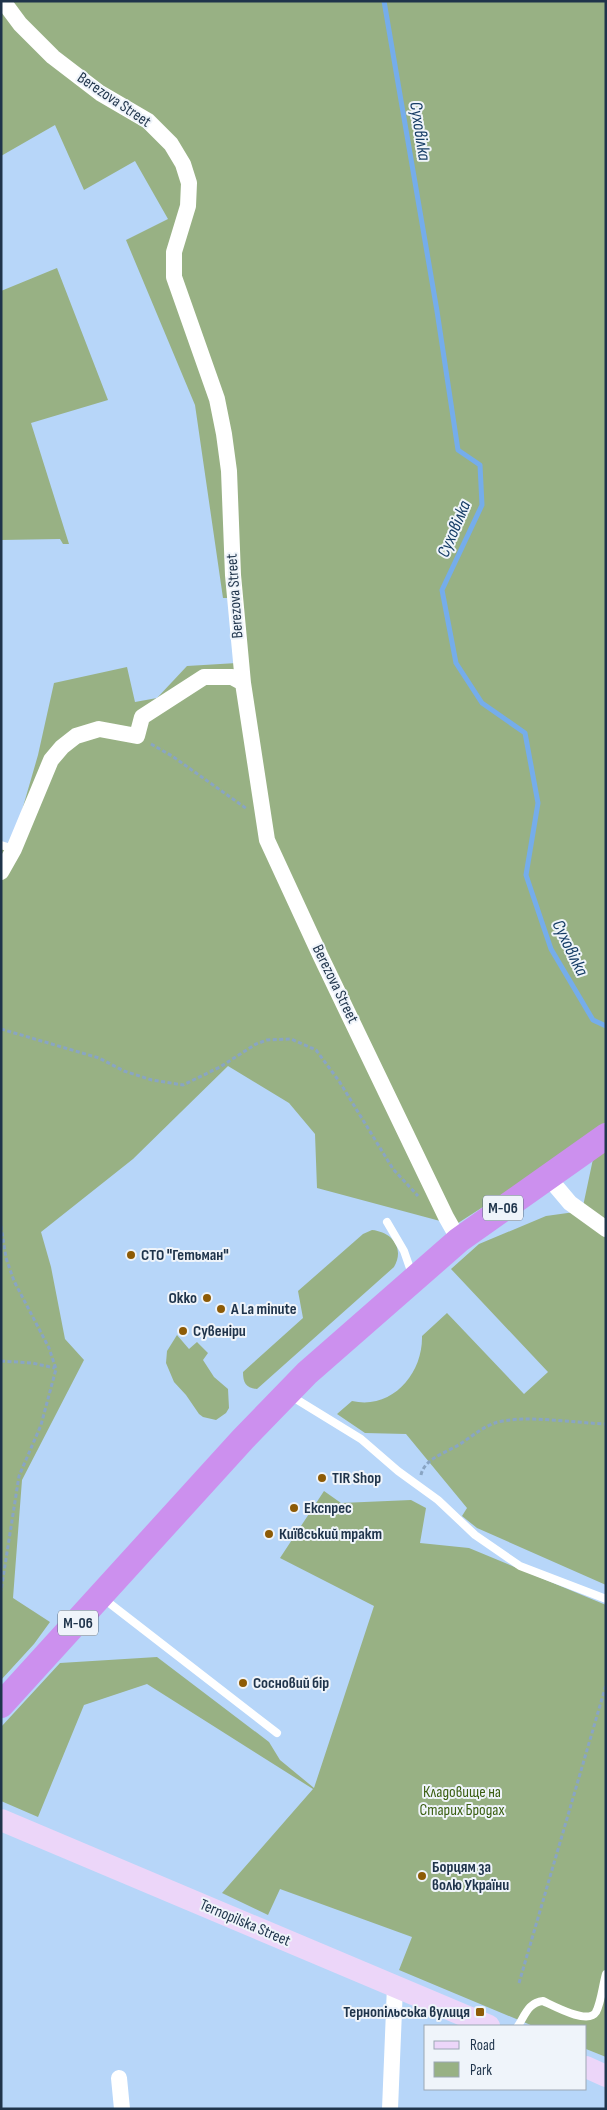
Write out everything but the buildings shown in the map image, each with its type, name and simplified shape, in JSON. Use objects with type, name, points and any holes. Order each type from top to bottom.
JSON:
[{"type":"highway","name":"М-06","points":[[1,1705],[102,1597],[248,1434],[287,1394],[414,1278],[459,1240],[606,1136]]},
{"type":"main road","name":"Ternopilska Street","points":[[1,1820],[487,2025]]},
{"type":"main road","points":[[587,2067],[606,2076]]},
{"type":"street","name":"Berezova Street","points":[[3,1],[20,24],[53,58],[100,93],[148,121],[171,144],[184,164],[189,183],[188,206],[174,252],[174,277],[217,399],[224,434],[229,471],[233,575],[243,683],[268,840],[321,957],[459,1240]]},
{"type":"street","points":[[1,872],[8,847],[51,760],[62,747],[76,736],[99,729],[137,736],[142,717],[204,677],[232,677],[243,683]]},
{"type":"street","points":[[548,1177],[570,1203],[606,1229]]},
{"type":"street","points":[[390,2109],[395,1986]]},
{"type":"street","points":[[119,2078],[122,2109]]},
{"type":"lane","points":[[387,1222],[404,1251],[414,1278]]},
{"type":"lane","points":[[287,1394],[361,1439],[398,1471],[438,1500],[476,1535],[520,1566],[606,1599]]},
{"type":"lane","points":[[102,1597],[276,1733]]},
{"type":"lane","points":[[519,2025],[531,2004],[543,2001],[583,2018],[590,2017],[596,2012],[606,1974]]},
{"type":"path","points":[[137,736],[172,756],[264,822]]},
{"type":"path","points":[[1,1029],[99,1058],[124,1071],[152,1080],[183,1085],[220,1067],[256,1044],[267,1040],[291,1039],[316,1050],[339,1081],[393,1169],[416,1196],[442,1206]]},
{"type":"path","points":[[1,1226],[6,1258],[14,1281],[48,1348],[56,1369],[41,1425],[19,1476],[1,1591]]},
{"type":"path","points":[[1,1361],[32,1363],[56,1369]]},
{"type":"path","points":[[419,1487],[421,1473],[435,1458],[492,1424],[505,1420],[526,1419],[606,1424]]},
{"type":"path","points":[[519,1983],[606,1685]]},
{"type":"green space","points":[[1,1],[606,1],[606,1122],[520,1183],[455,1225],[317,1188],[315,1134],[289,1103],[228,1066],[133,1159],[41,1232],[51,1267],[65,1339],[84,1360],[22,1480],[13,1598],[50,1622],[34,1644],[1,1680],[1,842],[12,845],[38,755],[54,683],[127,667],[135,702],[157,698],[187,666],[237,663],[230,598],[223,598],[195,405],[126,240],[168,219],[135,161],[84,190],[55,125],[1,156]]},
{"type":"green space","points":[[57,268],[108,400],[31,423],[69,544],[63,544],[60,539],[1,540],[1,291]]},
{"type":"green space","points":[[606,1150],[606,1585],[477,1528],[462,1516],[467,1508],[406,1434],[365,1433],[337,1414],[352,1401],[367,1402],[380,1400],[402,1386],[411,1376],[417,1363],[421,1350],[422,1336],[447,1313],[524,1394],[548,1372],[451,1269],[479,1244],[546,1216],[582,1211],[593,1159]]},
{"type":"green space","points":[[372,1230],[385,1234],[395,1242],[398,1253],[394,1267],[257,1389],[248,1386],[243,1372],[303,1318],[298,1291],[363,1234]]},
{"type":"green space","points":[[177,1335],[189,1349],[197,1342],[208,1353],[203,1360],[214,1377],[228,1389],[229,1408],[226,1413],[216,1420],[199,1414],[174,1382],[166,1363],[167,1351]]},
{"type":"green space","name":"Кладовище на Старих Бродах","points":[[324,1491],[341,1503],[411,1500],[426,1508],[420,1543],[469,1548],[606,1605],[606,2057],[587,2049],[587,2025],[531,2025],[399,1970],[412,1937],[280,1889],[268,1915],[222,1893],[313,1789],[147,1684],[84,1705],[38,1817],[1,1801],[1,1727],[60,1663],[157,1657],[269,1742],[280,1760],[314,1788],[374,1606],[280,1558]]},
{"type":"waterway","name":"Суховілка","points":[[384,1],[437,311],[458,450],[480,465],[482,505],[442,590],[456,663],[482,703],[525,733],[538,803],[526,875],[551,949],[593,1020],[606,1026]]},
{"type":"place","name":"СТО \"Гетьман\"","points":[[131,1255]]},
{"type":"place","name":"Okko","points":[[207,1298]]},
{"type":"place","name":"A La minute","points":[[221,1309]]},
{"type":"place","name":"Сувеніри","points":[[183,1331]]},
{"type":"place","name":"TIR Shop","points":[[322,1478]]},
{"type":"place","name":"Експрес","points":[[294,1508]]},
{"type":"place","name":"Київський тракт","points":[[269,1534]]},
{"type":"place","name":"Сосновий бір","points":[[243,1683]]},
{"type":"place","name":"Борцям за волю України","points":[[422,1876]]},
{"type":"place","name":"Тернопільська вулиця","points":[[480,2012]]}]
